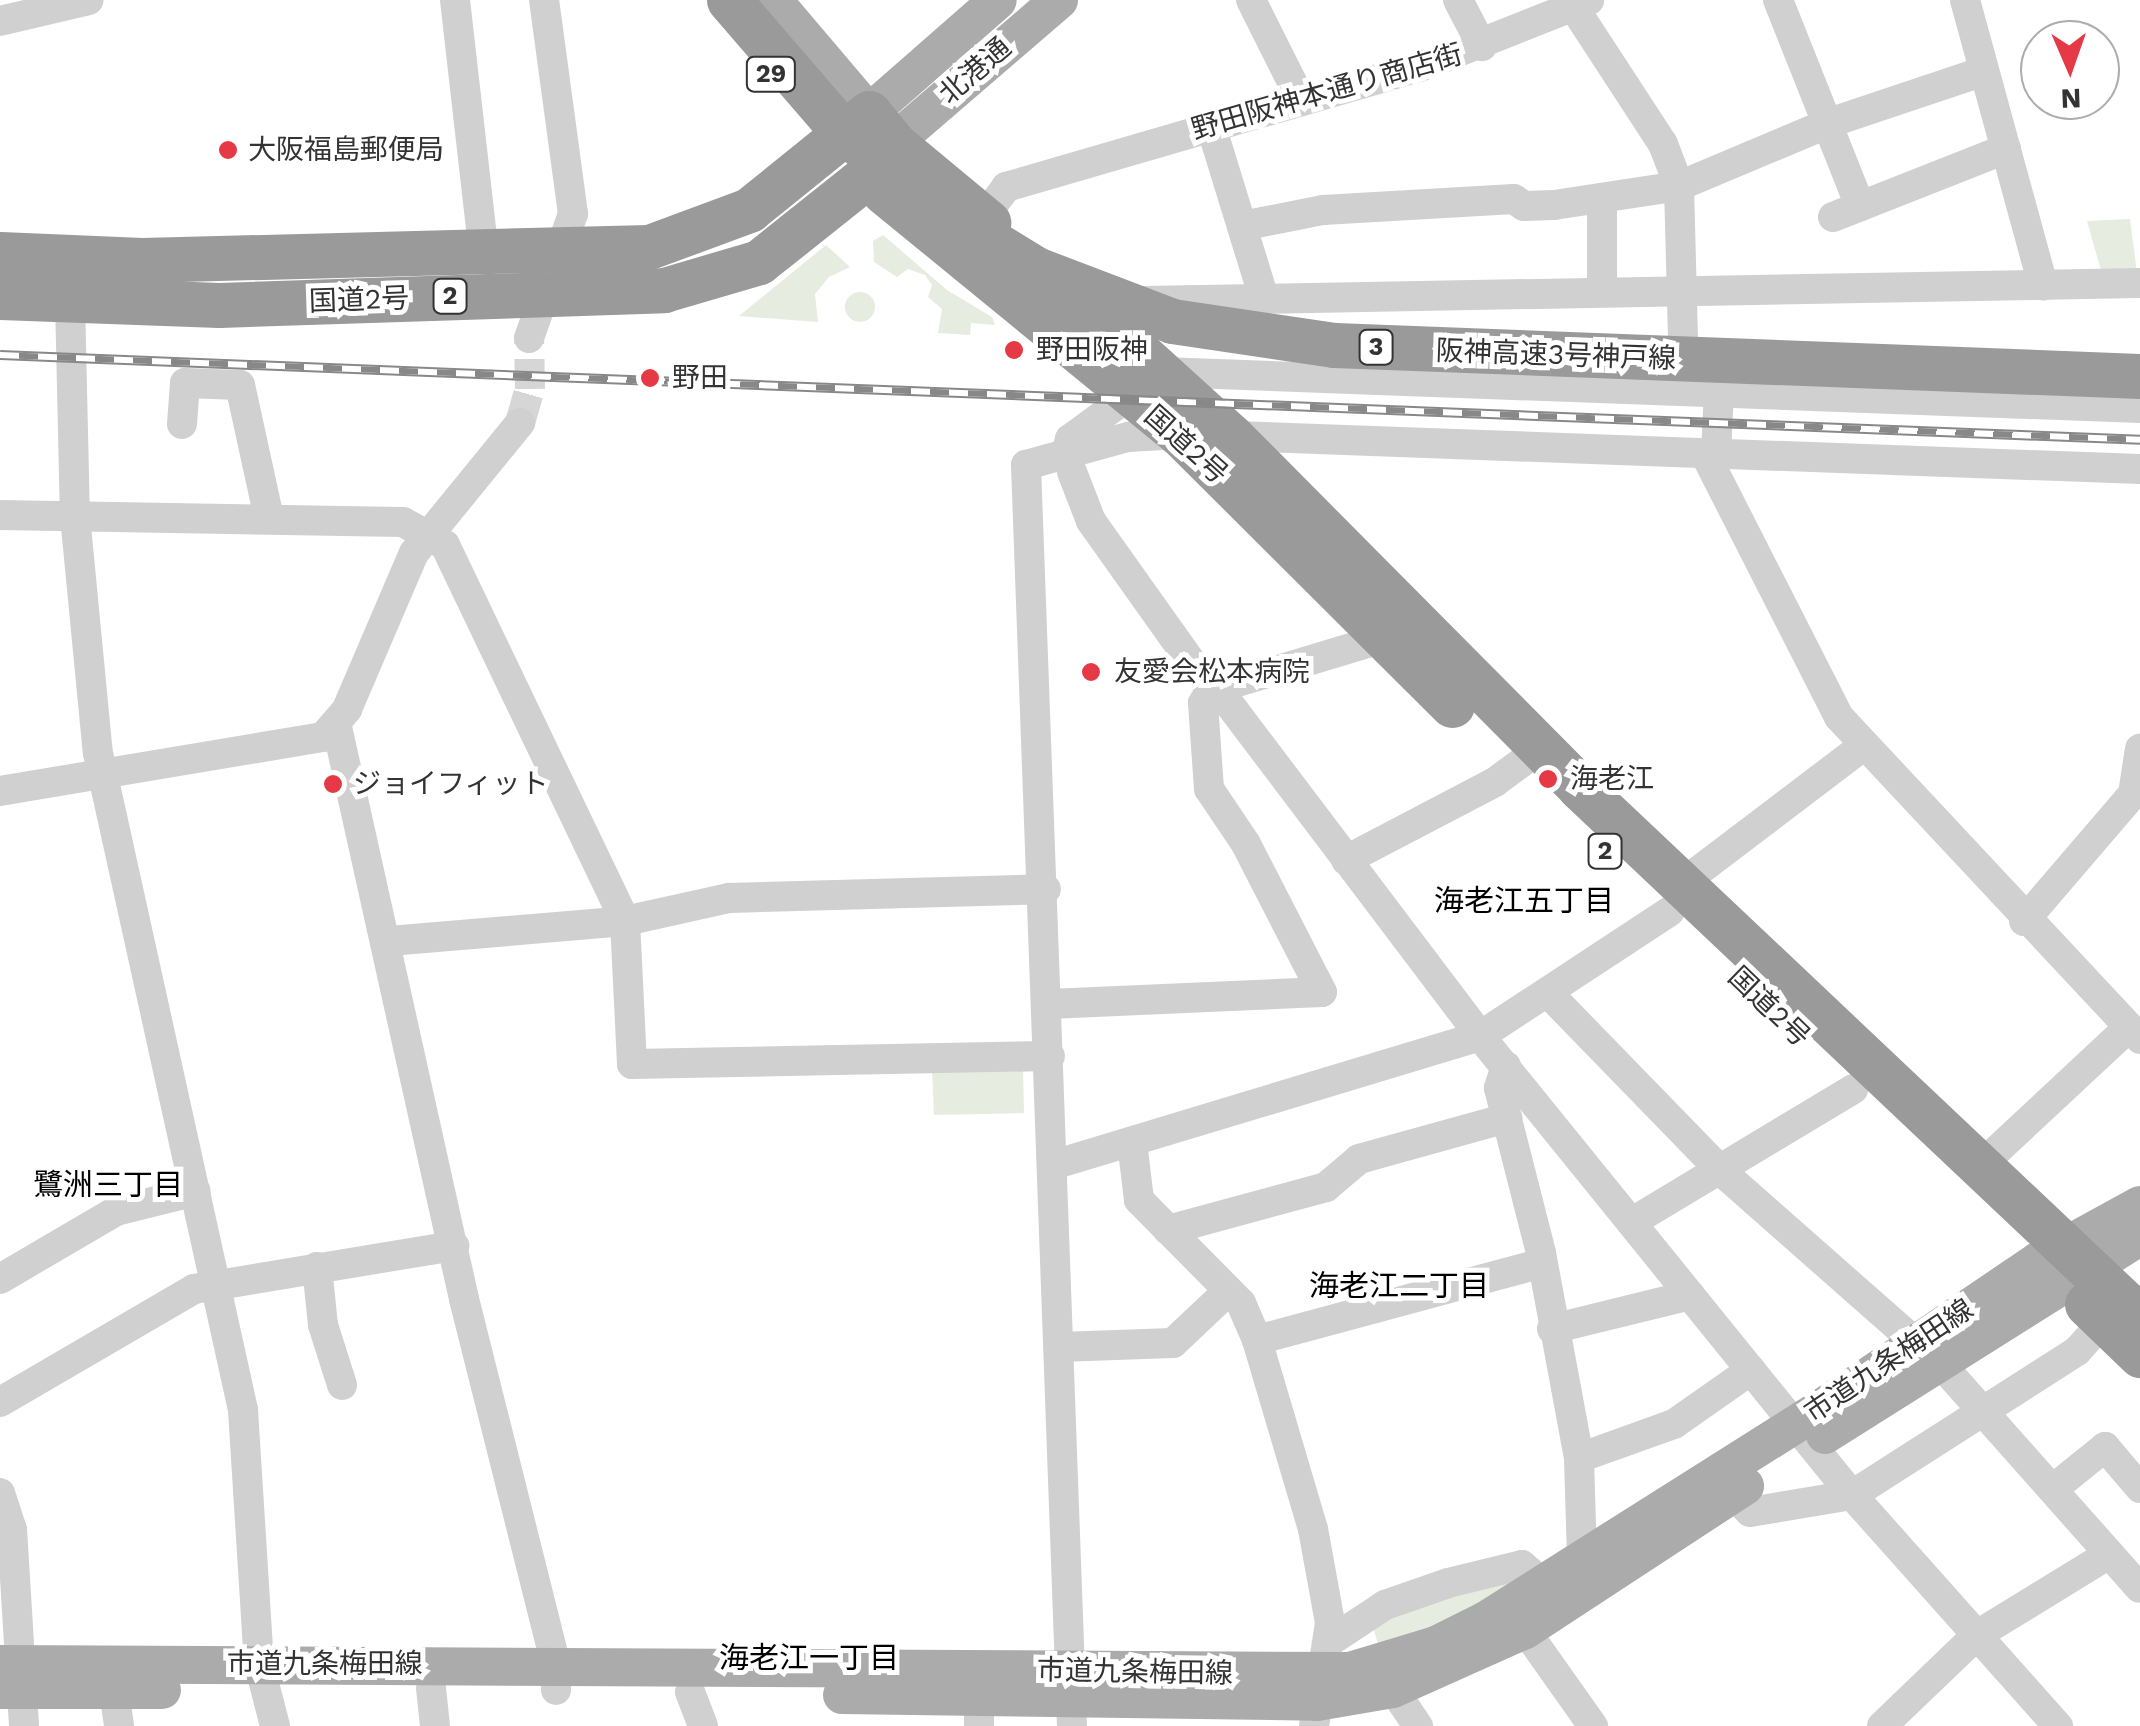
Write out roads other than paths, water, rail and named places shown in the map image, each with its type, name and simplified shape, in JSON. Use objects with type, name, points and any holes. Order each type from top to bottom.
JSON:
[{"type":"highway","name":"阪神高速3号神戸線","points":[[729,0],[836,124],[926,201],[1036,269],[1172,320],[1334,345],[2140,376]]},
{"type":"highway","name":"阪神高速3号神戸線","points":[[764,0],[836,84],[933,173],[1063,250],[1177,292],[1336,319],[2140,351]]},
{"type":"highway","name":"国道2号","points":[[0,254],[142,260],[617,252],[694,235],[866,145]]},
{"type":"highway","name":"国道2号","points":[[866,145],[983,218],[1092,308],[1180,434],[1384,638],[1528,759],[1675,898],[1980,1166],[2063,1263]]},
{"type":"highway","name":"国道2号","points":[[0,297],[536,316],[664,290],[759,262],[866,145]]},
{"type":"highway","name":"国道2号","points":[[866,145],[1146,384],[1233,438],[1528,759]]},
{"type":"highway","name":"国道2号","points":[[1675,898],[1853,1089],[2063,1263],[2122,1319],[2140,1355]]},
{"type":"main road","name":"29","points":[[709,0],[866,145]]},
{"type":"main road","name":"29","points":[[773,0],[866,145]]},
{"type":"main road","name":"北港通","points":[[866,145],[1059,0]]},
{"type":"main road","name":"北港通","points":[[866,145],[991,4]]},
{"type":"main road","name":"市道九条梅田線","points":[[1321,1685],[1436,1645],[1802,1434],[2063,1263],[2140,1205]]},
{"type":"main road","name":"市道九条梅田線","points":[[2063,1263],[2140,1237]]},
{"type":"main road","name":"市道九条梅田線","points":[[12,1687],[268,1693],[431,1688],[556,1678],[697,1709],[1071,1699],[1321,1685],[1393,1688],[1524,1630],[1732,1494],[1802,1434]]},
{"type":"main road","name":"市道九条梅田線","points":[[12,1687],[116,1708],[268,1693],[556,1678],[1071,1699]]},
{"type":"street","points":[[0,21],[89,0]]},
{"type":"street","points":[[455,0],[484,256]]},
{"type":"street","points":[[536,316],[573,214],[544,0]]},
{"type":"street","points":[[1251,0],[1301,100]]},
{"type":"street","points":[[1458,0],[1482,46]]},
{"type":"street","points":[[1778,0],[1829,122],[1846,211],[2006,149]]},
{"type":"street","points":[[1965,0],[2043,286]]},
{"type":"street","points":[[1581,3],[1663,144],[1679,186],[1684,388]]},
{"type":"street","name":"野田阪神本通り商店街","points":[[983,218],[1006,187],[1482,46],[1581,3]]},
{"type":"street","points":[[1242,226],[1360,207],[1514,199],[1524,206],[1679,186],[1829,122],[1984,71]]},
{"type":"street","points":[[1210,126],[1264,298]]},
{"type":"street","points":[[1602,198],[1602,292]]},
{"type":"street","points":[[1092,308],[1264,298],[2140,283]]},
{"type":"street","points":[[70,300],[74,516],[104,775],[243,1410],[268,1693]]},
{"type":"street","points":[[182,424],[184,383],[240,386],[269,518]]},
{"type":"street","points":[[2058,1726],[1852,1496],[1480,1036],[1211,690],[1091,521],[1068,464],[1070,438],[1146,384],[1684,388],[2140,408]]},
{"type":"street","points":[[1719,391],[1710,454],[1840,717],[2024,921],[2134,1034],[1980,1166]]},
{"type":"street","points":[[0,791],[308,742],[337,727],[428,531],[520,423]]},
{"type":"street","points":[[1071,1699],[1046,889],[1026,477],[1180,434],[2140,469]]},
{"type":"street","points":[[0,515],[403,522],[428,531],[445,545],[625,922],[632,1064],[1050,1056]]},
{"type":"street","points":[[1049,1004],[1322,992],[1246,844],[1209,788],[1203,703],[1211,690],[1384,638]]},
{"type":"street","points":[[337,727],[556,1678]]},
{"type":"street","points":[[1053,1165],[1480,1036],[1548,992],[1675,898],[1863,746]]},
{"type":"street","points":[[2024,921],[2133,794],[2140,749]]},
{"type":"street","points":[[1346,860],[1528,759]]},
{"type":"street","points":[[389,941],[625,922],[730,898],[1046,889]]},
{"type":"street","points":[[1548,992],[1721,1171],[1928,1353],[2138,1584]]},
{"type":"street","points":[[1506,1066],[1499,1088],[1579,1458],[1582,1560]]},
{"type":"street","points":[[1632,1222],[1853,1089]]},
{"type":"street","points":[[1168,1230],[1326,1187],[1359,1159],[1508,1118]]},
{"type":"street","points":[[1132,1142],[1139,1200],[1228,1290],[1256,1340],[1313,1529],[1321,1685]]},
{"type":"street","points":[[0,1279],[116,1210],[196,1191]]},
{"type":"street","points":[[0,1402],[194,1289],[454,1246]]},
{"type":"street","points":[[1256,1340],[1538,1264]]},
{"type":"street","points":[[317,1267],[323,1324],[342,1385]]},
{"type":"street","points":[[1059,1347],[1173,1343],[1228,1290]]},
{"type":"street","points":[[1552,1329],[1690,1295]]},
{"type":"street","points":[[1732,1494],[1750,1512],[1852,1496],[1980,1408],[2077,1351],[2122,1319]]},
{"type":"street","points":[[1579,1458],[1674,1424],[1751,1370]]},
{"type":"street","points":[[2053,1490],[2105,1446],[2140,1488]]},
{"type":"street","points":[[0,1493],[12,1529],[12,1687]]},
{"type":"street","points":[[1882,1726],[1977,1635],[2110,1554]]},
{"type":"street","points":[[1321,1685],[1396,1600],[1522,1564],[1544,1584]]},
{"type":"street","points":[[1524,1630],[1593,1726]]},
{"type":"street","points":[[431,1688],[435,1726]]},
{"type":"street","points":[[1393,1688],[1418,1726]]},
{"type":"tunnel","points":[[520,423],[530,389],[529,338]]},
{"type":"railway","points":[[0,355],[2140,440]]},
{"type":"place","name":"大阪福島郵便局","points":[[228,150]]},
{"type":"place","name":"野田阪神","points":[[1014,350]]},
{"type":"place","name":"野田","points":[[650,378]]},
{"type":"place","name":"友愛会松本病院","points":[[1091,672]]},
{"type":"place","name":"海老江","points":[[1548,779]]},
{"type":"place","name":"ジョイフィット","points":[[333,784]]},
{"type":"district","name":"海老江五丁目","points":[[1524,901]]},
{"type":"district","name":"鷺洲三丁目","points":[[108,1185]]},
{"type":"district","name":"海老江二丁目","points":[[1399,1286]]},
{"type":"district","name":"海老江一丁目","points":[[809,1658]]}]
